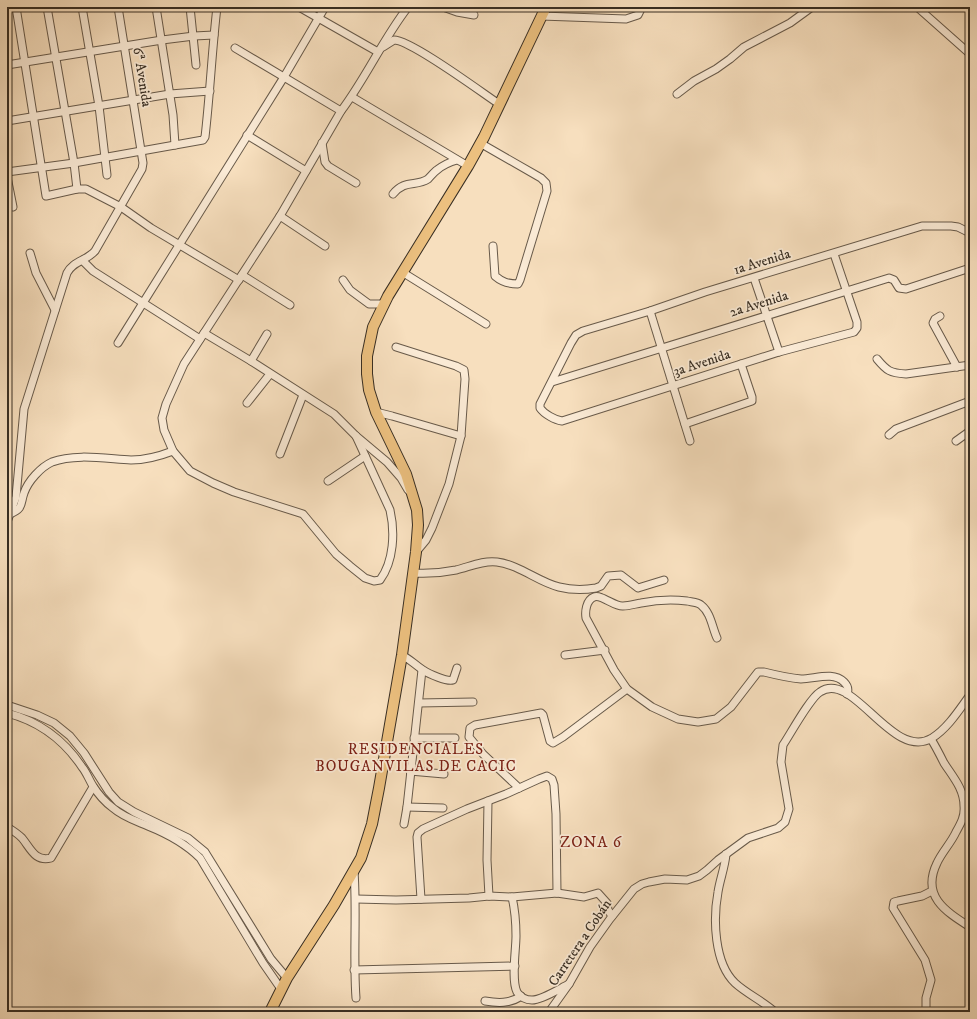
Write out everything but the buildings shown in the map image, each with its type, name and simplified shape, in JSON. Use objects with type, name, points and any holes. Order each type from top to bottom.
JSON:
[{"type":"highway","points":[[270,1012],[287,978],[330,912],[361,858],[372,824],[402,655],[416,552],[418,525],[417,510],[406,474],[376,412],[369,390],[366,374],[367,356],[373,327],[383,304],[468,166],[544,12]]},
{"type":"street","points":[[7,8],[13,7]]},
{"type":"street","points":[[16,7],[46,196],[77,189],[86,189],[121,207],[145,224],[179,244],[241,277],[290,306]]},
{"type":"street","points":[[47,7],[66,112],[77,189]]},
{"type":"street","points":[[82,7],[99,106],[107,175]]},
{"type":"street","name":"6ª Avenida","points":[[7,522],[16,497],[24,409],[65,277],[70,268],[83,261],[95,251],[142,169],[143,163],[118,7]]},
{"type":"street","points":[[156,7],[173,115],[175,146]]},
{"type":"street","points":[[190,7],[196,65]]},
{"type":"street","points":[[7,172],[175,146],[203,140],[210,91],[217,7]]},
{"type":"street","points":[[299,7],[380,50]]},
{"type":"street","points":[[118,344],[247,134],[284,77],[325,7]]},
{"type":"street","points":[[356,436],[390,510],[393,521],[392,547],[388,566],[380,580],[365,578],[336,554],[303,514],[296,510],[256,500],[213,483],[190,471],[173,451],[164,430],[162,418],[166,404],[184,364],[280,216],[341,111],[352,97],[408,7]]},
{"type":"street","points":[[443,7],[457,12],[474,15]]},
{"type":"street","points":[[544,12],[626,19],[638,15],[642,7]]},
{"type":"street","points":[[677,94],[694,81],[730,59],[744,47],[790,23],[812,7]]},
{"type":"street","points":[[917,7],[970,54]]},
{"type":"street","points":[[7,65],[162,40],[214,35]]},
{"type":"street","points":[[380,50],[394,40],[406,43],[445,67],[499,104]]},
{"type":"street","points":[[235,48],[341,111]]},
{"type":"street","points":[[7,121],[170,94],[210,91]]},
{"type":"street","points":[[352,97],[468,166]]},
{"type":"street","points":[[247,134],[306,171]]},
{"type":"street","points":[[322,143],[325,162],[328,166],[356,183]]},
{"type":"street","points":[[480,143],[542,178],[547,186],[547,191],[518,284],[503,282],[495,276],[493,246]]},
{"type":"street","points":[[393,194],[402,186],[427,179],[437,169],[457,160]]},
{"type":"street","points":[[7,177],[13,207]]},
{"type":"street","points":[[280,216],[325,246]]},
{"type":"street","name":"1a Avenida","points":[[552,382],[576,335],[583,331],[650,312],[705,292],[922,226],[958,227],[970,233]]},
{"type":"street","points":[[30,253],[36,273],[55,310]]},
{"type":"street","points":[[834,254],[847,291]]},
{"type":"street","points":[[83,261],[93,271],[143,303],[251,361],[334,414],[356,436],[387,462],[401,478],[413,498]]},
{"type":"street","name":"2a Avenida","points":[[552,382],[889,278],[894,280],[899,288],[906,289],[970,268]]},
{"type":"street","points":[[402,272],[486,324]]},
{"type":"street","points":[[754,278],[779,352]]},
{"type":"street","points":[[343,280],[350,290],[369,304],[383,304]]},
{"type":"street","name":"3a Avenida","points":[[552,382],[540,404],[540,408],[542,411],[562,421],[779,352],[854,332],[857,328],[857,322],[847,291]]},
{"type":"street","points":[[650,312],[690,441]]},
{"type":"street","points":[[940,316],[935,319],[933,323],[957,367]]},
{"type":"street","points":[[251,361],[267,334]]},
{"type":"street","points":[[396,347],[456,366],[464,370],[465,379],[461,436],[449,484],[432,528],[426,540],[416,552]]},
{"type":"street","points":[[877,359],[888,371],[906,374],[970,365]]},
{"type":"street","points":[[685,424],[752,401],[742,364]]},
{"type":"street","points":[[247,403],[270,374]]},
{"type":"street","points":[[280,454],[303,395]]},
{"type":"street","points":[[889,434],[896,429],[970,401]]},
{"type":"street","points":[[376,412],[461,436]]},
{"type":"street","points":[[956,441],[970,431]]},
{"type":"street","points":[[10,514],[18,510],[20,507],[24,493],[33,478],[43,468],[51,463],[70,459],[90,458],[133,460],[162,455],[173,451]]},
{"type":"street","points":[[328,481],[365,456]]},
{"type":"street","points":[[413,573],[435,574],[486,562],[496,562],[513,566],[560,587],[596,588],[601,586],[608,576],[621,575],[638,588],[664,580]]},
{"type":"street","points":[[717,638],[707,610],[700,604],[676,600],[658,600],[622,606],[598,597],[594,597],[588,604],[585,614],[598,641],[605,650],[614,670],[627,688],[638,698],[652,707],[678,719],[698,722],[716,719],[731,707],[758,672],[802,679],[833,676],[846,684],[848,690],[847,694]]},
{"type":"street","points":[[565,655],[605,650]]},
{"type":"street","points":[[402,655],[410,659],[422,670],[448,681],[453,680],[457,668]]},
{"type":"street","points":[[404,824],[422,670]]},
{"type":"street","points":[[519,788],[483,754],[469,737],[470,728],[475,725],[541,713],[543,715],[548,737],[553,743],[627,688]]},
{"type":"street","name":"Carretera a Cobán","points":[[548,1012],[569,984],[590,947],[612,916],[634,889],[642,884],[665,879],[687,880],[699,876],[748,838],[778,828],[785,822],[789,809],[780,762],[784,745],[819,692],[832,688],[847,694],[903,738],[917,742],[931,739]]},
{"type":"street","points":[[970,695],[942,731],[931,739],[961,789],[965,808],[964,817],[952,840],[937,863],[933,874],[931,887],[936,901],[970,927]]},
{"type":"street","points":[[419,703],[473,702]]},
{"type":"street","points":[[7,705],[37,715],[54,724],[70,736],[84,753],[108,792],[118,802],[134,812],[188,838],[205,852],[271,959],[287,978]]},
{"type":"street","points":[[7,713],[27,720],[40,727],[66,746],[83,768],[93,787],[114,809],[129,819],[169,835],[189,847],[200,858],[281,989]]},
{"type":"street","points":[[414,738],[455,738]]},
{"type":"street","points":[[410,772],[444,774]]},
{"type":"street","points":[[421,899],[418,833],[423,829],[547,776],[552,780],[554,785],[557,893]]},
{"type":"street","points":[[7,827],[21,837],[40,858],[51,858],[93,787]]},
{"type":"street","points":[[85,802],[102,798]]},
{"type":"street","points":[[488,801],[487,860],[489,896]]},
{"type":"street","points":[[407,807],[443,808]]},
{"type":"street","points":[[726,854],[724,869],[717,893],[715,928],[720,952],[726,970],[735,982],[775,1012]]},
{"type":"street","points":[[354,871],[356,899],[354,970],[356,998]]},
{"type":"street","points":[[926,1012],[928,990],[931,980],[926,960],[892,905],[894,902],[922,896],[932,891]]},
{"type":"street","points":[[356,899],[421,899],[489,896],[512,897],[557,893],[584,897],[598,893],[607,903],[608,910],[612,916]]},
{"type":"street","points":[[512,897],[515,910],[515,983],[517,992],[523,998],[531,1000],[537,999],[569,984]]},
{"type":"street","points":[[354,970],[515,966]]},
{"type":"street","points":[[484,1001],[498,1003],[511,1002],[521,996]]},
{"type":"district","name":"RESIDENCIALES BOUGANVILAS DE CACIC","points":[[416,758]]},
{"type":"district","name":"ZONA 6","points":[[591,842]]}]
